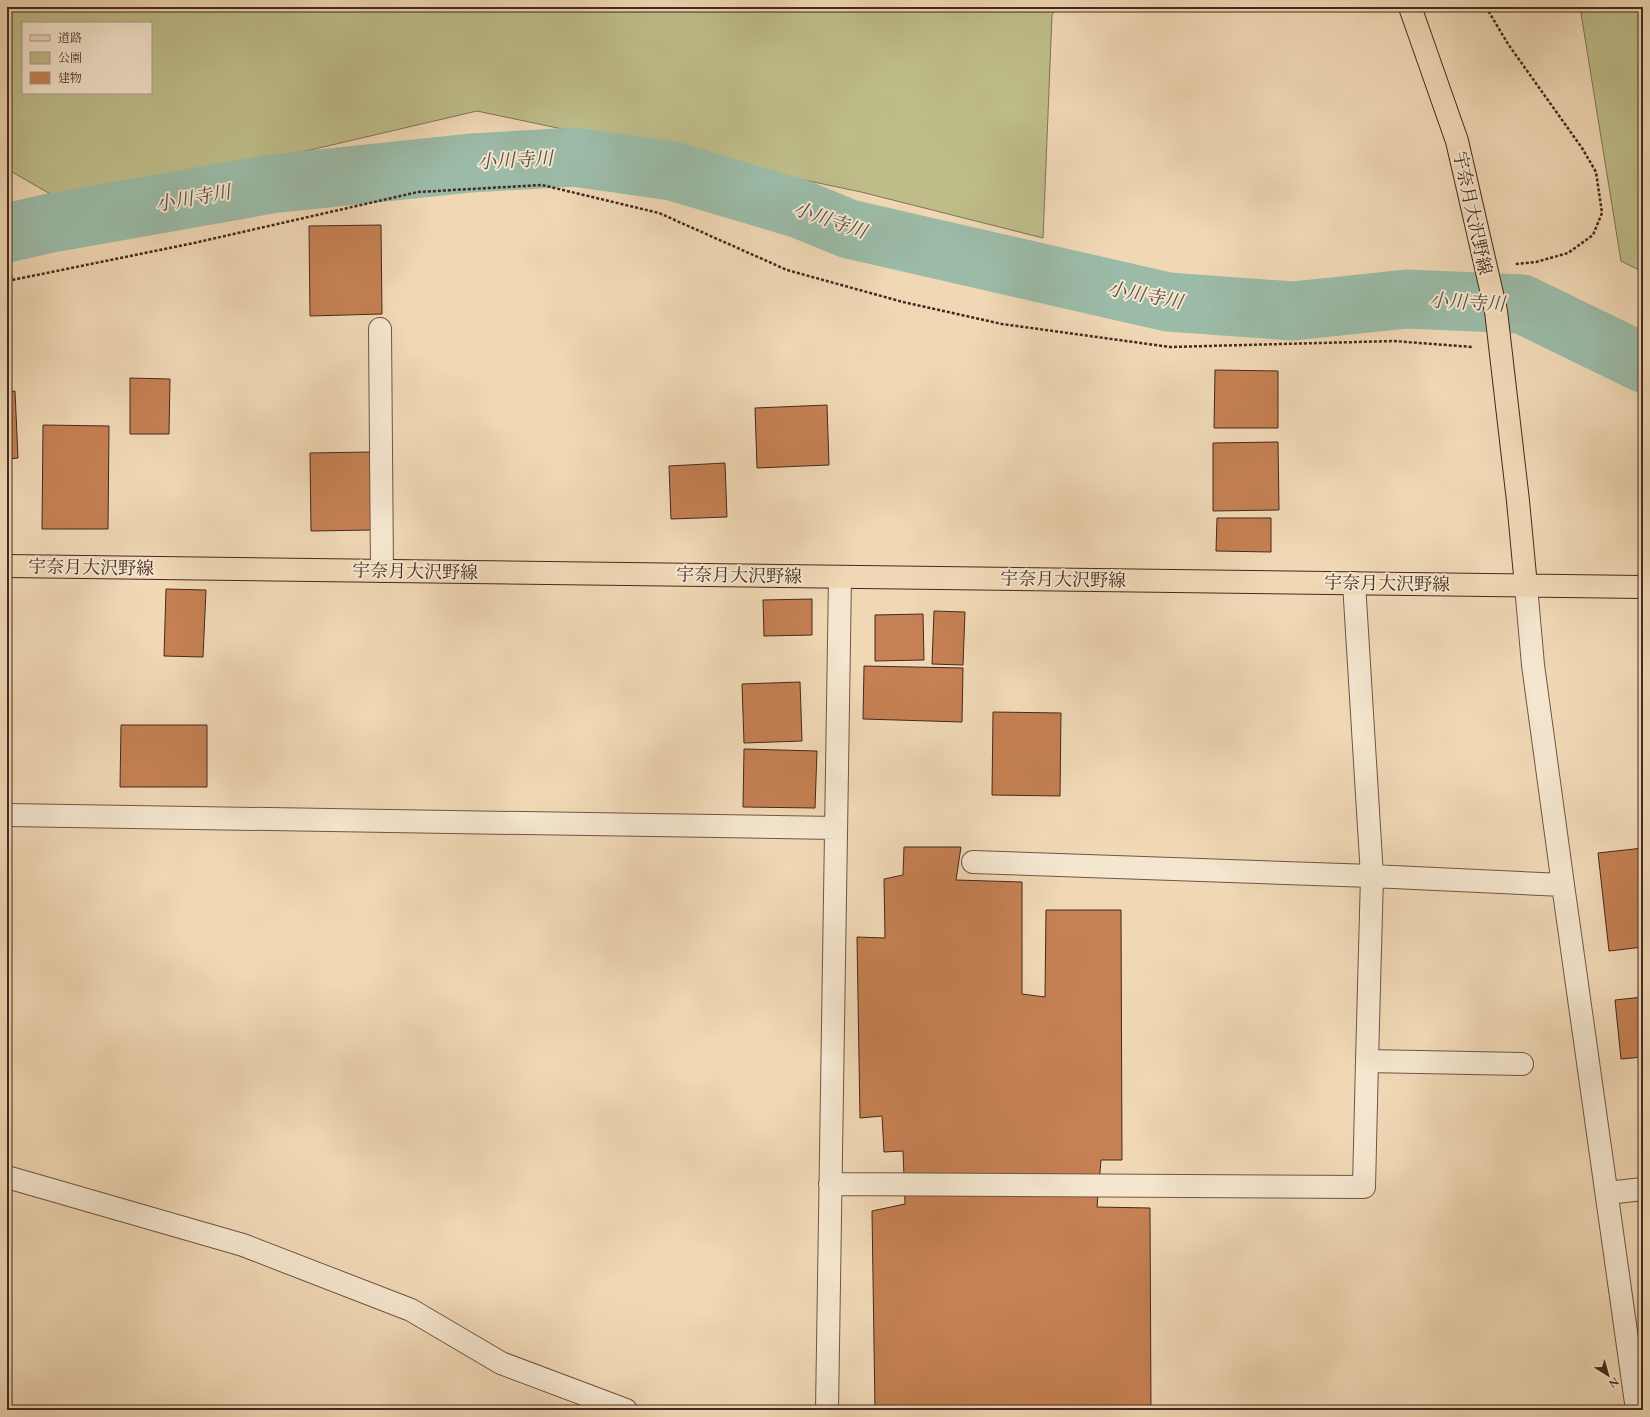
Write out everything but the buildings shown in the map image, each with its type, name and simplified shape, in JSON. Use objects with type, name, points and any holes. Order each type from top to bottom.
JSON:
[{"type":"main road","name":"宇奈月大沢野線","points":[[7,566],[1526,586],[1518,501],[1496,311],[1484,266],[1457,141],[1410,7]]},
{"type":"main road","points":[[1526,586],[1643,587]]},
{"type":"street","points":[[380,329],[382,571]]},
{"type":"street","points":[[827,1410],[840,577]]},
{"type":"street","points":[[830,1184],[1364,1187],[1372,876],[1354,583]]},
{"type":"street","points":[[1526,586],[1533,665],[1638,1410]]},
{"type":"street","points":[[7,815],[836,828]]},
{"type":"street","points":[[973,862],[1372,876],[1563,885]]},
{"type":"street","points":[[1367,1061],[1522,1064]]},
{"type":"street","points":[[7,1177],[243,1245],[411,1310],[501,1363],[626,1410]]},
{"type":"street","points":[[1607,1193],[1643,1189]]},
{"type":"path","points":[[1484,266],[1536,262],[1568,253],[1593,235],[1602,213],[1596,172],[1582,148],[1508,44],[1486,7]]},
{"type":"path","points":[[7,261],[12,280],[194,243],[418,192],[542,185],[660,213],[787,270],[903,302],[1002,324],[1170,347],[1394,342],[1500,349]]},
{"type":"green space","points":[[7,7],[1056,7],[1052,15],[1043,238],[861,192],[477,111],[71,206],[7,169]]},
{"type":"green space","points":[[1580,7],[1643,7],[1643,272],[1621,261]]},
{"type":"waterway","name":"小川寺川","points":[[7,233],[46,224],[271,184],[471,163],[574,157],[672,171],[800,209],[849,229],[1168,302],[1293,311],[1407,299],[1522,304],[1643,363]]}]
